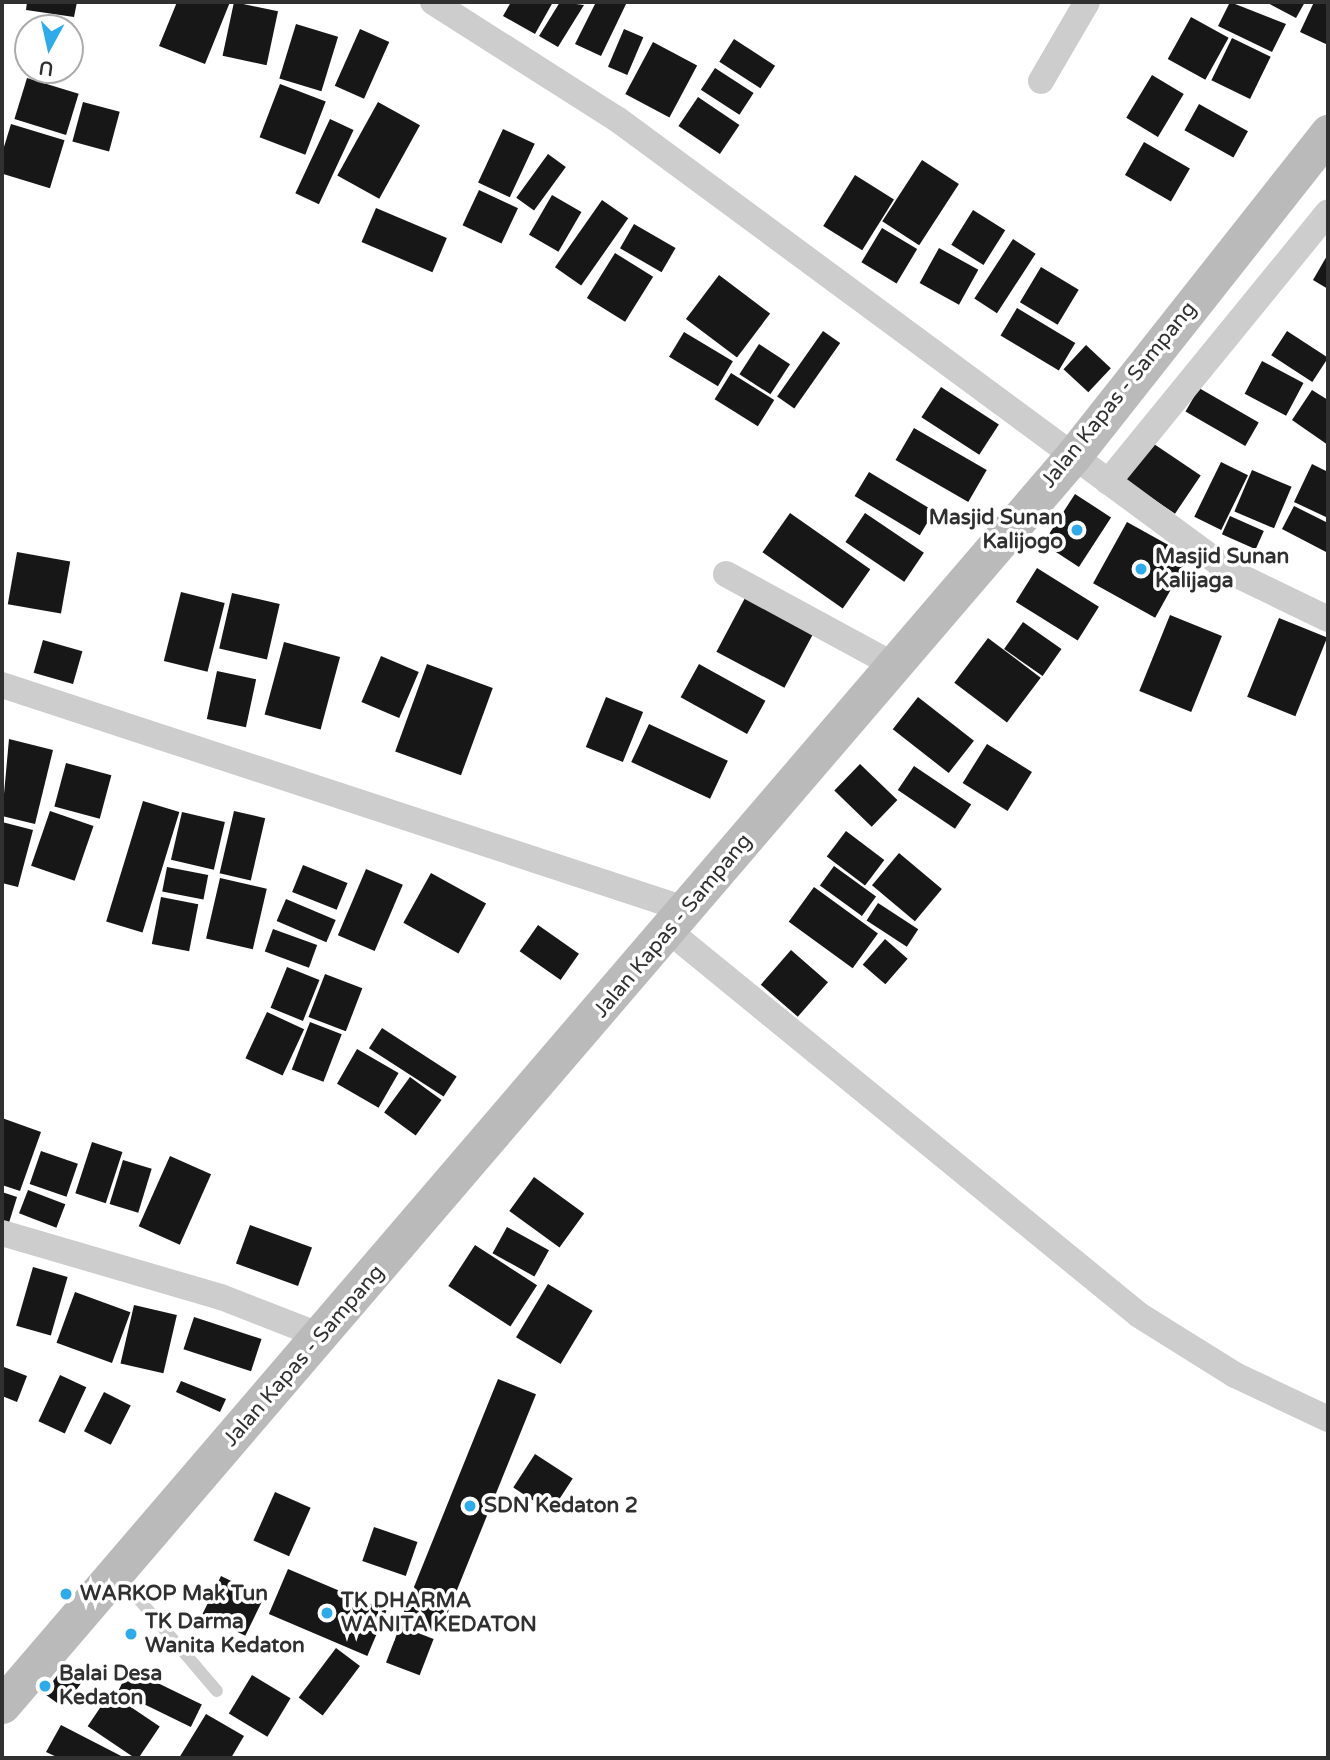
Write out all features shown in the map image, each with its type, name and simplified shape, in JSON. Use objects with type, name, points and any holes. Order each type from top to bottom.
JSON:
[{"type":"street","points":[[433,2],[617,119],[1231,572],[1328,619]]},
{"type":"street","points":[[1041,81],[1087,2]]},
{"type":"street","name":"Jalan Kapas - Sampang","points":[[9,1685],[117,1573],[678,920],[892,664],[1073,456],[1328,133]]},
{"type":"street","points":[[1108,482],[1328,212]]},
{"type":"street","points":[[726,574],[892,664]]},
{"type":"street","points":[[2,685],[242,759],[678,920],[1139,1315],[1235,1375],[1328,1419]]},
{"type":"street","points":[[2,1233],[221,1297],[321,1336]]},
{"type":"lane","points":[[117,1573],[217,1691]]},
{"type":"building","points":[[27,2],[77,2],[75,14],[26,10]]},
{"type":"building","points":[[177,2],[230,2],[205,64],[159,46]]},
{"type":"building","points":[[234,2],[278,11],[267,65],[223,56]]},
{"type":"building","points":[[511,2],[553,2],[535,34],[503,16]]},
{"type":"building","points":[[560,2],[584,5],[558,47],[539,36]]},
{"type":"building","points":[[596,2],[627,2],[601,56],[575,44]]},
{"type":"building","points":[[1230,2],[1286,24],[1272,52],[1218,26]]},
{"type":"building","points":[[1266,2],[1305,2],[1296,18]]},
{"type":"building","points":[[1314,2],[1328,2],[1328,45],[1300,32]]},
{"type":"building","points":[[1191,17],[1229,38],[1205,80],[1168,59]]},
{"type":"building","points":[[296,24],[338,37],[321,91],[279,79]]},
{"type":"building","points":[[360,29],[389,42],[364,99],[335,86]]},
{"type":"building","points":[[624,29],[643,37],[627,75],[608,67]]},
{"type":"building","points":[[1232,38],[1271,57],[1250,99],[1211,80]]},
{"type":"building","points":[[734,39],[775,66],[760,88],[719,62]]},
{"type":"building","points":[[653,42],[697,65],[669,118],[625,94]]},
{"type":"building","points":[[715,68],[754,93],[739,115],[701,90]]},
{"type":"building","points":[[1152,75],[1184,94],[1158,137],[1126,118]]},
{"type":"building","points":[[25,84],[47,84],[79,94],[66,135],[14,119]]},
{"type":"building","points":[[280,84],[326,102],[305,155],[260,137]]},
{"type":"building","points":[[698,97],[739,125],[720,154],[678,126]]},
{"type":"building","points":[[83,102],[120,112],[109,151],[72,142]]},
{"type":"building","points":[[378,102],[420,125],[379,199],[337,175]]},
{"type":"building","points":[[1199,104],[1248,131],[1233,157],[1184,130]]},
{"type":"building","points":[[330,119],[354,130],[319,204],[295,193]]},
{"type":"building","points":[[11,124],[65,140],[50,188],[2,174],[2,153]]},
{"type":"building","points":[[503,129],[535,144],[510,197],[478,182]]},
{"type":"building","points":[[1144,142],[1190,168],[1171,201],[1125,175]]},
{"type":"building","points":[[548,154],[566,167],[534,211],[516,198]]},
{"type":"building","points":[[922,160],[959,184],[919,245],[882,221]]},
{"type":"building","points":[[855,175],[894,199],[862,250],[823,226]]},
{"type":"building","points":[[479,190],[518,208],[501,244],[463,225]]},
{"type":"building","points":[[552,195],[581,212],[558,252],[529,235]]},
{"type":"building","points":[[602,200],[628,218],[581,286],[555,267]]},
{"type":"building","points":[[376,208],[447,238],[432,272],[362,242]]},
{"type":"building","points":[[973,210],[1005,230],[983,265],[951,245]]},
{"type":"building","points":[[634,224],[676,248],[662,272],[620,248]]},
{"type":"building","points":[[882,228],[917,249],[897,283],[861,262]]},
{"type":"building","points":[[1013,239],[1036,254],[997,313],[974,299]]},
{"type":"building","points":[[939,248],[978,270],[959,305],[920,283]]},
{"type":"building","points":[[615,253],[653,277],[625,322],[587,298]]},
{"type":"building","points":[[1328,254],[1328,289],[1313,280]]},
{"type":"building","points":[[1041,267],[1079,290],[1058,325],[1020,302]]},
{"type":"building","points":[[719,275],[770,314],[737,357],[686,319]]},
{"type":"building","points":[[1017,308],[1075,343],[1059,370],[1001,335]]},
{"type":"building","points":[[823,331],[840,343],[794,409],[777,397]]},
{"type":"building","points":[[1287,331],[1328,358],[1312,382],[1271,355]]},
{"type":"building","points":[[684,332],[733,361],[718,386],[669,357]]},
{"type":"building","points":[[759,344],[790,364],[770,394],[739,374]]},
{"type":"building","points":[[1086,345],[1111,368],[1088,392],[1063,369]]},
{"type":"building","points":[[1262,361],[1303,383],[1286,416],[1245,394]]},
{"type":"building","points":[[731,373],[774,400],[758,426],[715,399]]},
{"type":"building","points":[[941,387],[999,425],[979,455],[921,417]]},
{"type":"building","points":[[1199,388],[1259,422],[1245,446],[1186,411]]},
{"type":"building","points":[[1312,390],[1328,400],[1328,445],[1292,420]]},
{"type":"building","points":[[914,428],[987,470],[968,502],[896,460]]},
{"type":"building","points":[[1151,442],[1201,476],[1175,514],[1125,480]]},
{"type":"building","points":[[1221,462],[1248,475],[1221,530],[1194,517]]},
{"type":"building","points":[[1312,464],[1328,472],[1328,518],[1294,502]]},
{"type":"building","points":[[1252,470],[1292,487],[1274,528],[1234,511]]},
{"type":"building","points":[[869,472],[934,511],[920,535],[855,496]]},
{"type":"building","name":"Masjid Sunan Kalijogo","points":[[1075,494],[1111,517],[1079,567],[1043,543]]},
{"type":"building","points":[[1294,506],[1328,523],[1328,553],[1282,529]]},
{"type":"building","points":[[790,513],[870,569],[843,609],[762,552]]},
{"type":"building","points":[[865,513],[924,553],[904,582],[845,542]]},
{"type":"building","points":[[1230,516],[1264,531],[1256,549],[1222,534]]},
{"type":"building","name":"Masjid Sunan Kalijaga","points":[[1127,522],[1189,556],[1155,618],[1093,583]]},
{"type":"building","points":[[17,552],[70,561],[61,614],[8,604]]},
{"type":"building","points":[[1037,568],[1099,607],[1078,641],[1016,602]]},
{"type":"building","points":[[181,592],[225,603],[207,672],[164,661]]},
{"type":"building","points":[[232,593],[280,604],[267,660],[219,649]]},
{"type":"building","points":[[746,596],[814,632],[784,688],[716,652]]},
{"type":"building","points":[[1170,615],[1222,636],[1191,712],[1139,691]]},
{"type":"building","points":[[1279,618],[1327,637],[1295,716],[1247,697]]},
{"type":"building","points":[[1023,622],[1062,649],[1043,676],[1004,649]]},
{"type":"building","points":[[988,638],[1041,678],[1007,722],[954,683]]},
{"type":"building","points":[[43,640],[82,651],[73,684],[34,673]]},
{"type":"building","points":[[284,642],[340,657],[321,729],[265,714]]},
{"type":"building","points":[[381,656],[419,672],[399,718],[361,702]]},
{"type":"building","points":[[427,664],[493,688],[461,775],[395,751]]},
{"type":"building","points":[[699,664],[765,701],[747,734],[681,697]]},
{"type":"building","points":[[217,671],[256,679],[246,727],[207,719]]},
{"type":"building","points":[[606,697],[643,712],[623,762],[586,747]]},
{"type":"building","points":[[918,697],[974,741],[949,773],[893,729]]},
{"type":"building","points":[[649,724],[728,761],[710,799],[631,762]]},
{"type":"building","points":[[9,739],[53,750],[35,824],[2,816]]},
{"type":"building","points":[[987,744],[1032,772],[1008,811],[963,783]]},
{"type":"building","points":[[66,763],[111,775],[100,819],[54,806]]},
{"type":"building","points":[[860,764],[897,800],[872,827],[834,791]]},
{"type":"building","points":[[914,766],[971,805],[955,829],[898,790]]},
{"type":"building","points":[[143,801],[179,812],[143,933],[106,921]]},
{"type":"building","points":[[50,811],[93,826],[75,881],[31,866]]},
{"type":"building","points":[[234,811],[265,818],[251,881],[220,873]]},
{"type":"building","points":[[182,812],[225,822],[214,870],[171,860]]},
{"type":"building","points":[[2,822],[33,830],[18,887],[2,883]]},
{"type":"building","points":[[846,831],[884,860],[865,885],[827,857]]},
{"type":"building","points":[[899,853],[942,889],[915,921],[872,885]]},
{"type":"building","points":[[303,865],[348,883],[337,910],[292,892]]},
{"type":"building","points":[[834,866],[876,897],[862,916],[820,885]]},
{"type":"building","points":[[167,867],[208,875],[203,900],[162,892]]},
{"type":"building","points":[[366,869],[403,885],[375,951],[338,935]]},
{"type":"building","points":[[431,873],[486,904],[458,953],[403,923]]},
{"type":"building","points":[[220,878],[267,889],[253,949],[206,938]]},
{"type":"building","points":[[814,887],[878,933],[853,968],[789,922]]},
{"type":"building","points":[[161,897],[198,904],[189,951],[152,944]]},
{"type":"building","points":[[286,899],[336,920],[326,942],[277,921]]},
{"type":"building","points":[[878,903],[918,929],[907,947],[867,921]]},
{"type":"building","points":[[538,925],[579,954],[561,980],[520,951]]},
{"type":"building","points":[[273,929],[317,945],[309,968],[265,952]]},
{"type":"building","points":[[885,939],[908,959],[885,984],[863,965]]},
{"type":"building","points":[[791,950],[828,982],[798,1017],[761,985]]},
{"type":"building","points":[[287,967],[319,980],[303,1021],[271,1008]]},
{"type":"building","points":[[325,974],[362,988],[346,1031],[309,1017]]},
{"type":"building","points":[[267,1012],[304,1029],[283,1076],[245,1058]]},
{"type":"building","points":[[310,1022],[342,1034],[323,1082],[292,1070]]},
{"type":"building","points":[[382,1028],[457,1076],[444,1097],[369,1048]]},
{"type":"building","points":[[357,1049],[399,1073],[379,1108],[337,1084]]},
{"type":"building","points":[[410,1077],[442,1100],[416,1136],[384,1113]]},
{"type":"building","points":[[2,1118],[41,1132],[20,1191],[2,1185]]},
{"type":"building","points":[[92,1142],[122,1152],[106,1203],[75,1193]]},
{"type":"building","points":[[41,1151],[78,1164],[66,1197],[30,1184]]},
{"type":"building","points":[[170,1156],[211,1174],[180,1245],[139,1226]]},
{"type":"building","points":[[123,1160],[152,1169],[138,1213],[110,1204]]},
{"type":"building","points":[[534,1177],[584,1213],[559,1247],[509,1211]]},
{"type":"building","points":[[28,1190],[65,1204],[56,1228],[19,1213]]},
{"type":"building","points":[[2,1192],[17,1197],[7,1229],[2,1227]]},
{"type":"building","points":[[250,1225],[312,1248],[298,1286],[236,1264]]},
{"type":"building","points":[[507,1227],[549,1250],[534,1277],[492,1253]]},
{"type":"building","points":[[475,1245],[537,1285],[510,1326],[448,1286]]},
{"type":"building","points":[[33,1267],[68,1277],[51,1336],[16,1326]]},
{"type":"building","points":[[548,1284],[593,1311],[561,1364],[516,1337]]},
{"type":"building","points":[[75,1292],[130,1312],[112,1363],[57,1343]]},
{"type":"building","points":[[134,1305],[177,1315],[163,1373],[121,1363]]},
{"type":"building","points":[[194,1317],[262,1339],[251,1371],[183,1349]]},
{"type":"building","points":[[4,1367],[27,1376],[17,1402],[2,1396]]},
{"type":"building","points":[[60,1375],[86,1387],[65,1433],[38,1421]]},
{"type":"building","name":"SDN Kedaton 2","points":[[498,1379],[536,1394],[439,1634],[401,1618]]},
{"type":"building","points":[[181,1381],[226,1399],[220,1412],[176,1392]]},
{"type":"building","points":[[104,1392],[131,1406],[111,1445],[84,1431]]},
{"type":"building","name":"SDN Kedaton 2","points":[[535,1454],[573,1479],[551,1512],[513,1488]]},
{"type":"building","points":[[275,1492],[311,1508],[289,1556],[253,1540]]},
{"type":"building","points":[[374,1527],[417,1542],[406,1576],[362,1561]]},
{"type":"building","name":"TK DHARMA WANITA KEDATON","points":[[288,1569],[386,1611],[367,1656],[269,1614]]},
{"type":"building","points":[[221,1576],[264,1597],[245,1636],[202,1615]]},
{"type":"building","points":[[400,1626],[434,1639],[420,1675],[386,1662]]},
{"type":"building","name":"TK DHARMA WANITA KEDATON","points":[[336,1648],[360,1666],[323,1716],[299,1698]]},
{"type":"building","name":"Balai Desa Kedaton","points":[[64,1666],[83,1680],[63,1708],[44,1694]]},
{"type":"building","name":"Balai Desa Kedaton","points":[[129,1669],[202,1705],[191,1727],[118,1691]]},
{"type":"building","points":[[252,1675],[291,1698],[267,1737],[229,1714]]},
{"type":"building","name":"Balai Desa Kedaton","points":[[110,1693],[160,1727],[139,1758],[135,1758],[88,1726]]},
{"type":"building","name":"Balai Desa Kedaton","points":[[206,1714],[244,1736],[231,1758],[179,1758]]},
{"type":"building","name":"Balai Desa Kedaton","points":[[61,1725],[125,1758],[59,1758],[46,1752]]},
{"type":"place","name":"Masjid Sunan Kalijogo","points":[[1077,530]]},
{"type":"place","name":"Masjid Sunan Kalijaga","points":[[1141,569]]},
{"type":"place","name":"SDN Kedaton 2","points":[[470,1506]]},
{"type":"place","name":"WARKOP Mak Tun","points":[[66,1594]]},
{"type":"place","name":"TK DHARMA WANITA KEDATON","points":[[327,1613]]},
{"type":"place","name":"TK Darma Wanita Kedaton","points":[[131,1634]]},
{"type":"place","name":"Balai Desa Kedaton","points":[[45,1686]]}]
